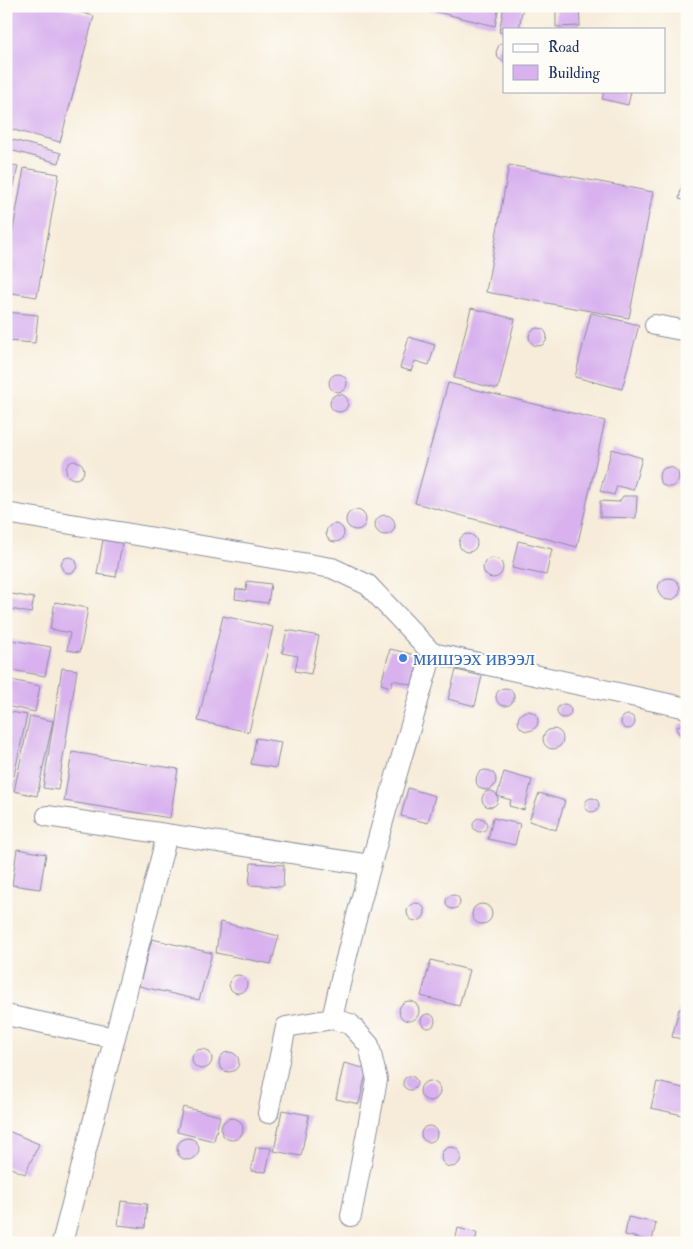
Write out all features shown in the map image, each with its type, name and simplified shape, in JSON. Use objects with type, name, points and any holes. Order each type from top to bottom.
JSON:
[{"type":"street","points":[[656,325],[687,331]]},
{"type":"street","points":[[6,513],[332,568],[368,585],[432,653],[687,708]]},
{"type":"street","points":[[332,1019],[370,865],[432,653]]},
{"type":"street","points":[[47,816],[370,865]]},
{"type":"street","points":[[62,1243],[167,834]]},
{"type":"street","points":[[6,1015],[114,1038]]},
{"type":"street","points":[[268,1113],[286,1027],[332,1019],[350,1024],[369,1045],[377,1080],[351,1216]]},
{"type":"building","points":[[6,6],[57,6],[94,16],[60,142],[6,128]]},
{"type":"building","points":[[412,6],[499,6],[495,26]]},
{"type":"building","points":[[504,6],[523,6],[519,28],[503,28],[503,33],[499,32]]},
{"type":"building","points":[[556,6],[579,6],[580,26],[556,27]]},
{"type":"building","points":[[503,42],[503,61],[498,58],[496,52]]},
{"type":"building","points":[[604,92],[631,92],[628,105],[602,99]]},
{"type":"building","points":[[6,138],[61,153],[59,163],[6,149]]},
{"type":"building","points":[[6,164],[18,166],[7,222],[6,222]]},
{"type":"building","points":[[509,165],[653,192],[629,318],[486,292]]},
{"type":"building","points":[[24,168],[59,174],[37,297],[6,292],[6,268]]},
{"type":"building","points":[[685,170],[687,170],[687,201],[679,199]]},
{"type":"building","points":[[471,308],[515,319],[498,389],[454,378]]},
{"type":"building","points":[[6,312],[38,315],[35,343],[6,341]]},
{"type":"building","points":[[591,313],[639,325],[622,389],[575,377]]},
{"type":"building","points":[[538,328],[544,331],[547,337],[544,343],[538,346],[532,343],[529,337],[532,331]]},
{"type":"building","points":[[409,337],[435,345],[429,365],[415,361],[411,371],[400,368]]},
{"type":"building","points":[[334,374],[342,374],[347,379],[345,390],[334,392],[329,387],[329,379]]},
{"type":"building","points":[[448,383],[605,421],[577,547],[415,503]]},
{"type":"building","points":[[335,394],[343,394],[348,399],[346,410],[335,412],[330,407],[330,399]]},
{"type":"building","points":[[612,449],[642,458],[633,490],[617,486],[614,495],[600,491]]},
{"type":"building","points":[[71,461],[79,461],[84,466],[82,477],[71,479],[66,474],[66,466]]},
{"type":"building","points":[[669,467],[676,470],[679,477],[676,484],[669,487],[662,484],[659,477],[662,470]]},
{"type":"building","points":[[623,496],[637,496],[636,518],[600,517],[600,501],[619,502]]},
{"type":"building","points":[[352,510],[360,510],[366,516],[366,524],[360,530],[352,530],[346,524],[346,516]]},
{"type":"building","points":[[381,515],[389,515],[395,521],[395,529],[389,535],[381,535],[375,529],[375,521]]},
{"type":"building","points":[[331,524],[339,524],[344,529],[342,540],[331,542],[326,537],[326,529]]},
{"type":"building","points":[[468,534],[474,537],[477,543],[474,549],[468,552],[462,549],[459,543],[462,537]]},
{"type":"building","points":[[103,540],[122,543],[116,577],[97,574]]},
{"type":"building","points":[[518,541],[552,549],[546,575],[512,568]]},
{"type":"building","points":[[66,557],[72,557],[77,562],[75,571],[66,573],[61,568],[61,562]]},
{"type":"building","points":[[489,558],[497,558],[503,564],[503,572],[497,578],[489,578],[483,572],[483,564]]},
{"type":"building","points":[[669,578],[679,585],[680,589],[673,599],[669,600],[659,593],[658,589],[665,579]]},
{"type":"building","points":[[247,581],[271,584],[268,603],[235,599],[236,589],[246,590]]},
{"type":"building","points":[[6,593],[34,598],[31,613],[6,608]]},
{"type":"building","points":[[55,602],[88,608],[80,652],[67,650],[70,633],[50,629]]},
{"type":"building","points":[[223,616],[273,627],[249,732],[198,721]]},
{"type":"building","points":[[287,630],[319,636],[311,674],[295,671],[298,656],[282,653]]},
{"type":"building","points":[[6,639],[51,647],[45,676],[6,669]]},
{"type":"building","points":[[390,649],[420,656],[412,685],[393,680],[391,687],[381,684]]},
{"type":"building","points":[[62,668],[77,670],[58,790],[43,788]]},
{"type":"building","points":[[456,670],[482,676],[475,706],[448,699]]},
{"type":"building","points":[[6,679],[40,686],[35,712],[6,706]]},
{"type":"building","points":[[505,688],[511,691],[514,697],[511,703],[505,706],[499,703],[496,697],[499,691]]},
{"type":"building","points":[[561,704],[567,704],[571,711],[567,718],[561,718],[557,714],[557,708]]},
{"type":"building","points":[[6,711],[27,715],[11,790],[6,789]]},
{"type":"building","points":[[524,711],[532,711],[538,717],[538,725],[532,731],[524,731],[518,725],[518,717]]},
{"type":"building","points":[[625,715],[631,715],[635,722],[631,729],[625,729],[621,725],[621,719]]},
{"type":"building","points":[[30,716],[53,721],[37,796],[14,791]]},
{"type":"building","points":[[687,723],[687,736],[682,737],[677,731],[677,727]]},
{"type":"building","points":[[549,729],[557,729],[563,735],[563,743],[557,749],[549,749],[543,743],[543,735]]},
{"type":"building","points":[[256,738],[281,742],[276,768],[251,764]]},
{"type":"building","points":[[72,752],[178,769],[170,818],[64,801]]},
{"type":"building","points":[[482,770],[490,770],[496,776],[496,784],[490,790],[482,790],[476,784],[476,776]]},
{"type":"building","points":[[504,772],[532,780],[524,810],[509,806],[511,800],[497,796]]},
{"type":"building","points":[[408,788],[435,796],[428,823],[401,816]]},
{"type":"building","points":[[490,791],[496,793],[498,799],[496,805],[490,807],[484,805],[482,799],[484,793]]},
{"type":"building","points":[[539,793],[565,801],[556,830],[529,821]]},
{"type":"building","points":[[589,798],[595,798],[599,805],[595,812],[589,812],[585,808],[585,802]]},
{"type":"building","points":[[477,818],[483,818],[487,825],[483,832],[477,832],[473,828],[473,822]]},
{"type":"building","points":[[493,818],[520,824],[515,845],[488,839]]},
{"type":"building","points":[[17,849],[46,854],[40,889],[12,885]]},
{"type":"building","points":[[251,863],[284,865],[283,887],[249,885]]},
{"type":"building","points":[[450,895],[456,895],[460,902],[456,909],[450,909],[446,905],[446,899]]},
{"type":"building","points":[[416,903],[422,906],[425,912],[422,918],[416,921],[410,918],[407,912],[410,906]]},
{"type":"building","points":[[478,904],[486,904],[492,910],[492,918],[486,924],[478,924],[472,918],[472,910]]},
{"type":"building","points":[[220,922],[279,936],[271,964],[216,953]]},
{"type":"building","points":[[152,939],[212,953],[199,1000],[139,986]]},
{"type":"building","points":[[431,960],[469,970],[459,1006],[421,996]]},
{"type":"building","points":[[234,975],[242,975],[247,980],[245,991],[234,993],[229,988],[229,980]]},
{"type":"building","points":[[405,1001],[413,1001],[419,1007],[419,1015],[413,1021],[405,1021],[399,1015],[399,1007]]},
{"type":"building","points":[[679,1009],[687,1011],[687,1040],[672,1037]]},
{"type":"building","points":[[425,1014],[431,1014],[435,1021],[431,1028],[425,1028],[421,1024],[421,1018]]},
{"type":"building","points":[[198,1049],[206,1049],[212,1055],[212,1063],[206,1069],[198,1069],[192,1063],[192,1055]]},
{"type":"building","points":[[229,1052],[236,1055],[239,1062],[236,1069],[229,1072],[222,1069],[219,1062],[222,1055]]},
{"type":"building","points":[[344,1063],[367,1069],[359,1104],[336,1099]]},
{"type":"building","points":[[407,1076],[413,1076],[417,1083],[413,1090],[407,1090],[403,1086],[403,1080]]},
{"type":"building","points":[[430,1081],[437,1084],[440,1091],[437,1098],[430,1101],[423,1098],[420,1091],[423,1084]]},
{"type":"building","points":[[657,1082],[687,1089],[687,1116],[651,1108]]},
{"type":"building","points":[[183,1107],[220,1116],[214,1141],[177,1132]]},
{"type":"building","points":[[282,1110],[309,1115],[301,1156],[274,1151]]},
{"type":"building","points":[[232,1118],[240,1121],[243,1129],[240,1137],[232,1140],[224,1137],[221,1129],[224,1121]]},
{"type":"building","points":[[426,1126],[432,1126],[437,1131],[435,1140],[426,1142],[421,1137],[421,1131]]},
{"type":"building","points":[[6,1130],[39,1144],[25,1174],[6,1166]]},
{"type":"building","points":[[188,1138],[196,1141],[199,1149],[196,1157],[188,1160],[180,1157],[177,1149],[180,1141]]},
{"type":"building","points":[[256,1147],[271,1148],[266,1172],[251,1171]]},
{"type":"building","points":[[447,1147],[455,1147],[461,1153],[461,1161],[455,1167],[447,1167],[441,1161],[441,1153]]},
{"type":"building","points":[[121,1201],[147,1204],[145,1228],[118,1225]]},
{"type":"building","points":[[628,1217],[656,1223],[652,1241],[625,1235]]},
{"type":"building","points":[[458,1228],[477,1233],[475,1243],[455,1242]]},
{"type":"place","name":"мишээх ивээл","points":[[403,658]]}]
